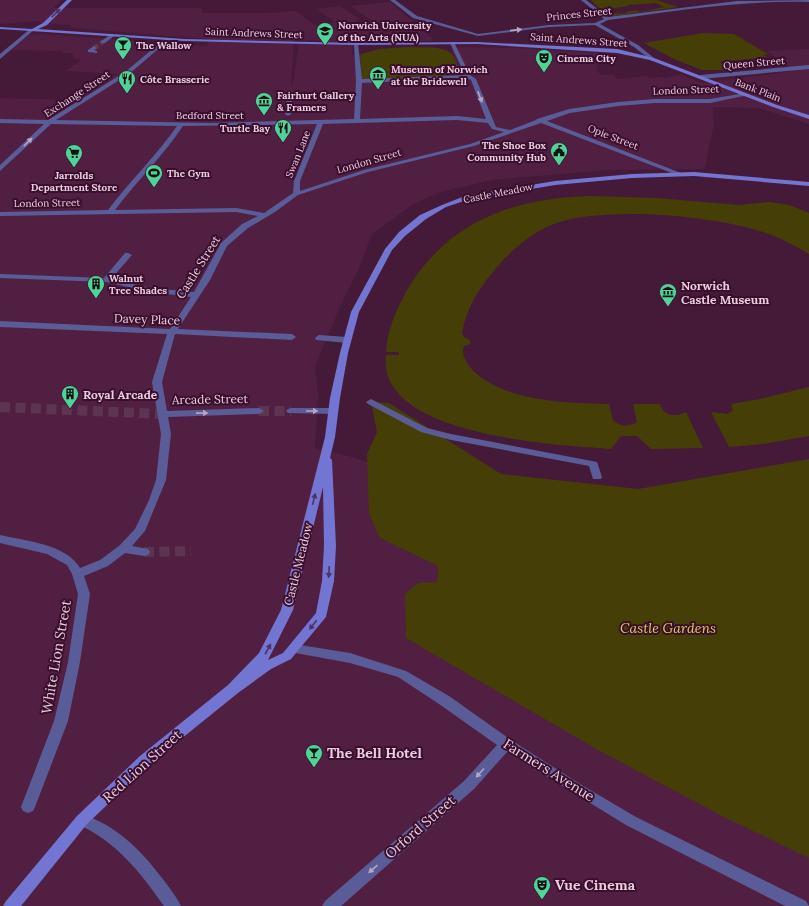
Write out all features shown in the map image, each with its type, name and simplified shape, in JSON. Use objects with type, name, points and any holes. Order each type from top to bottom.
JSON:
[{"type":"street","points":[[0,57],[15,42],[32,30],[44,24],[70,0]]},
{"type":"street","points":[[392,0],[415,17],[478,35],[477,43]]},
{"type":"street","points":[[583,0],[607,19]]},
{"type":"street","name":"Princes Street","points":[[478,35],[549,26],[596,24],[607,19],[737,2],[772,0],[809,1]]},
{"type":"street","points":[[596,24],[636,46],[652,58]]},
{"type":"street","name":"Saint Andrews Street","points":[[0,28],[168,39],[356,44],[477,43],[605,50],[652,58],[701,77]]},
{"type":"street","points":[[103,42],[112,36]]},
{"type":"street","name":"Exchange Street","points":[[0,169],[49,122],[126,73],[168,39]]},
{"type":"street","points":[[452,43],[468,76],[473,79],[494,128],[508,131]]},
{"type":"street","points":[[356,44],[359,81],[357,120]]},
{"type":"street","name":"Queen Street","points":[[701,77],[809,67]]},
{"type":"street","points":[[359,81],[468,76]]},
{"type":"street","name":"Bank Plain","points":[[701,77],[745,95],[809,117]]},
{"type":"street","points":[[287,118],[290,92]]},
{"type":"street","name":"London Street","points":[[0,214],[236,210],[263,216],[273,211],[296,194],[366,171],[472,145],[539,120],[569,111],[591,107],[655,101],[710,100],[745,95]]},
{"type":"street","name":"Bedford Street","points":[[0,121],[181,125],[287,118],[321,121],[457,118],[490,121]]},
{"type":"street","name":"Opie Street","points":[[539,120],[678,174]]},
{"type":"street","name":"Swan Lane","points":[[296,194],[297,181],[321,121]]},
{"type":"street","points":[[110,211],[181,125]]},
{"type":"street","name":"Castle Meadow","points":[[233,689],[264,656],[287,610],[330,437],[333,411],[347,340],[355,312],[389,249],[402,234],[423,217],[444,206],[465,198],[555,183],[599,178],[678,174],[736,176],[809,184]]},
{"type":"street","name":"Castle Street","points":[[78,574],[104,563],[123,550],[140,531],[154,500],[160,480],[166,434],[157,382],[172,332],[206,280],[224,245],[245,226],[263,216]]},
{"type":"street","points":[[106,280],[128,255]]},
{"type":"street","points":[[0,276],[106,280],[150,290],[195,295]]},
{"type":"street","name":"Davey Place","points":[[0,324],[292,337]]},
{"type":"street","points":[[319,338],[347,340]]},
{"type":"street","points":[[371,402],[449,442],[593,464],[597,477]]},
{"type":"street","name":"Arcade Street","points":[[163,414],[258,411]]},
{"type":"street","points":[[291,411],[333,411]]},
{"type":"street","name":"Castle Meadow","points":[[294,649],[322,614],[328,581],[330,546],[327,448]]},
{"type":"street","name":"White Lion Street","points":[[0,539],[50,551],[71,562],[78,574],[84,594],[74,662],[61,721],[28,807]]},
{"type":"street","points":[[123,550],[144,552]]},
{"type":"street","name":"Red Lion Street","points":[[11,906],[82,820],[145,760],[233,689],[267,666],[287,656],[294,649]]},
{"type":"street","name":"Farmers Avenue","points":[[294,649],[350,658],[402,674],[444,700],[506,744],[575,788],[631,821],[801,906]]},
{"type":"street","name":"Orford Street","points":[[330,906],[469,785],[506,744]]},
{"type":"street","points":[[82,820],[102,829],[127,850],[160,888],[173,906]]},
{"type":"shaded area","points":[[0,0],[61,0],[54,8],[201,8],[202,13],[270,13],[296,11],[310,22],[326,30],[331,26],[331,23],[335,22],[316,9],[340,6],[360,19],[356,20],[360,23],[372,21],[385,33],[389,32],[350,6],[390,2],[432,38],[431,41],[353,41],[352,55],[361,55],[362,77],[460,75],[451,49],[464,47],[516,48],[599,53],[597,71],[601,75],[613,74],[617,79],[647,76],[649,78],[666,78],[681,74],[701,83],[794,71],[767,51],[809,49],[809,124],[759,108],[713,107],[714,125],[705,169],[608,170],[492,180],[440,192],[412,205],[372,234],[359,268],[340,307],[315,366],[318,395],[315,448],[356,458],[501,512],[809,580],[809,906],[0,906],[0,98],[73,100],[116,74],[66,71],[82,59],[75,59],[72,53],[63,53],[62,51],[10,50],[29,35],[41,34],[207,46],[209,39],[71,28],[70,25],[40,23],[40,21],[0,24]],"holes":[[[294,40],[324,40],[321,44],[299,43],[293,83],[291,85]]]},
{"type":"green space","points":[[591,0],[656,0],[678,7],[614,16],[601,10]],"holes":[[[656,3],[664,7],[640,12],[637,10],[621,14],[603,10],[628,6],[627,5]]]},
{"type":"green space","points":[[703,33],[734,34],[768,54],[763,55],[767,57],[719,62],[730,70],[702,70],[674,59],[644,43]]},
{"type":"green space","points":[[409,47],[437,48],[448,51],[452,54],[457,64],[460,75],[362,78],[361,54],[379,49]]},
{"type":"green space","points":[[590,196],[656,198],[739,205],[770,202],[789,205],[809,213],[809,254],[769,234],[741,226],[715,221],[686,217],[626,214],[597,215],[572,219],[551,225],[526,239],[519,245],[505,258],[487,279],[477,293],[469,309],[462,334],[470,340],[470,344],[464,346],[463,348],[465,359],[469,366],[482,378],[497,387],[515,394],[534,398],[573,403],[609,404],[613,420],[622,425],[631,425],[637,422],[633,404],[660,404],[667,414],[678,415],[686,412],[703,448],[651,449],[637,436],[621,436],[611,449],[514,439],[475,431],[439,420],[410,404],[391,382],[386,355],[399,355],[399,352],[386,352],[388,336],[393,321],[406,292],[422,268],[441,248],[461,231],[484,218],[508,209],[534,202]]},
{"type":"green space","points":[[809,387],[809,436],[763,444],[729,447],[711,412],[728,414],[733,410],[731,404],[760,399]]},
{"type":"green space","name":"Castle Gardens","points":[[371,402],[389,403],[501,474],[638,489],[809,459],[809,858],[724,817],[598,750],[406,638],[405,594],[418,583],[437,582],[438,566],[380,538],[369,514],[367,454],[377,432]]},
{"type":"tunnel","points":[[94,48],[103,42]]},
{"type":"tunnel","points":[[0,407],[163,414]]},
{"type":"tunnel","points":[[259,411],[291,411]]},
{"type":"tunnel","points":[[144,552],[191,551]]},
{"type":"place","name":"Norwich University of the Arts (NUA)","points":[[325,46]]},
{"type":"place","name":"The Wallow","points":[[123,60]]},
{"type":"place","name":"Cinema City","points":[[544,73]]},
{"type":"place","name":"Museum of Norwich at the Bridewell","points":[[378,90]]},
{"type":"place","name":"Côte Brasserie","points":[[127,94]]},
{"type":"place","name":"Fairhurt Gallery & Framers","points":[[264,116]]},
{"type":"place","name":"Turtle Bay","points":[[283,143]]},
{"type":"place","name":"The Shoe Box Community Hub","points":[[559,166]]},
{"type":"place","name":"Jarrolds Department Store","points":[[74,168]]},
{"type":"place","name":"The Gym","points":[[154,188]]},
{"type":"place","name":"Walnut Tree Shades","points":[[96,299]]},
{"type":"place","name":"Norwich Castle Museum","points":[[668,307]]},
{"type":"place","name":"Royal Arcade","points":[[70,409]]},
{"type":"place","name":"The Bell Hotel","points":[[314,768]]},
{"type":"place","name":"Vue Cinema","points":[[542,900]]}]
